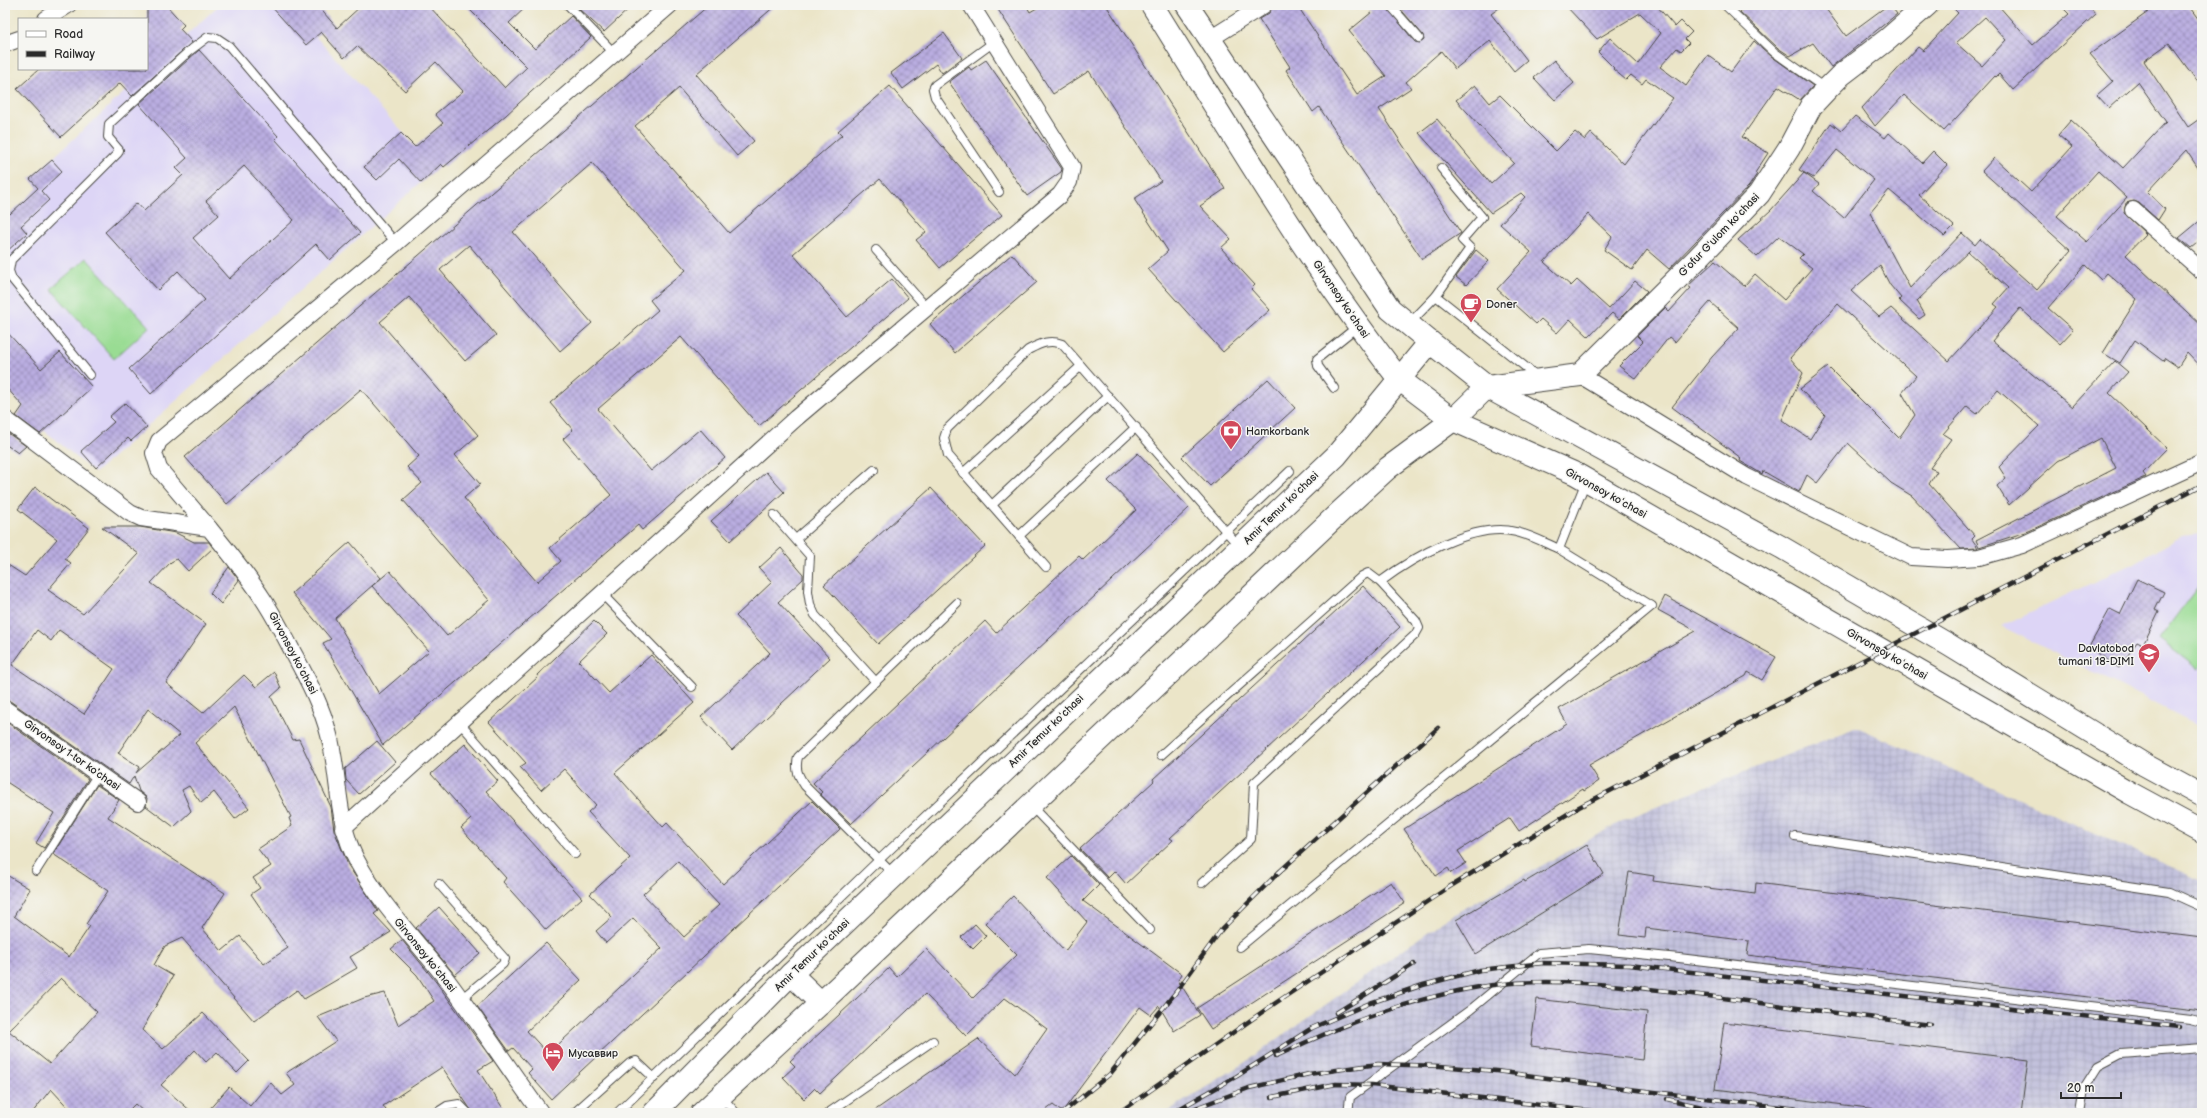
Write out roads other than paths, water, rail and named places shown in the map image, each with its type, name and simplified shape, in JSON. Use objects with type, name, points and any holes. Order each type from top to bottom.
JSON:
[{"type":"main road","name":"Girvonsoy koʻchasi","points":[[1152,5],[1248,158],[1358,326],[1398,379],[1453,420],[1586,480],[2123,789],[2202,832]]},
{"type":"main road","points":[[1187,5],[1390,309],[1487,387],[1781,547],[1949,645],[2145,765],[2202,796]]},
{"type":"main road","name":"Gʻofur Gʻulom koʻchasi","points":[[1580,375],[1696,260],[1759,194],[1788,148],[1811,106],[1841,75],[1888,39],[1927,5]]},
{"type":"main road","name":"Amir Temur koʻchasi","points":[[654,1113],[791,974],[1336,456],[1430,342]]},
{"type":"main road","points":[[702,1113],[821,1003],[1388,468],[1453,420],[1487,387],[1580,375]]},
{"type":"main road","points":[[791,974],[821,1003]]},
{"type":"street","points":[[48,18],[68,5]]},
{"type":"street","name":"Girvonsoy koʻchasi","points":[[541,1113],[461,999],[433,962],[386,907],[357,861],[343,828],[339,785],[329,734],[315,693],[264,599],[209,528],[159,469],[154,453],[159,441],[396,243],[670,5]]},
{"type":"street","points":[[343,828],[796,418],[1060,195],[1069,182],[1072,167],[971,5]]},
{"type":"street","points":[[1210,39],[1264,5]]},
{"type":"street","points":[[5,44],[18,39]]},
{"type":"street","points":[[2133,210],[2202,271]]},
{"type":"street","points":[[1580,375],[1747,477],[1911,557],[1947,559],[1978,558],[2022,545],[2202,462]]},
{"type":"street","points":[[5,419],[130,513],[141,518],[209,528]]},
{"type":"street","name":"Girvonsoy 1-tor koʼchasi","points":[[5,709],[138,802]]},
{"type":"lane","points":[[568,5],[614,53]]},
{"type":"lane","points":[[1390,5],[1419,38]]},
{"type":"lane","points":[[1727,7],[1774,52],[1827,89]]},
{"type":"lane","points":[[90,375],[12,279],[9,271],[11,260],[118,153],[118,149],[108,137],[108,124],[188,52],[208,37],[217,38],[229,46],[396,243]]},
{"type":"lane","points":[[994,42],[935,85],[933,89],[935,97],[999,192]]},
{"type":"lane","points":[[1409,324],[1436,296],[1470,248],[1462,240],[1482,217],[1441,168]]},
{"type":"lane","points":[[876,250],[927,308]]},
{"type":"lane","points":[[1436,296],[1542,380]]},
{"type":"lane","points":[[1334,388],[1318,366],[1317,359],[1358,326]]},
{"type":"lane","points":[[1046,567],[948,455],[944,438],[947,429],[1028,350],[1042,342],[1054,341],[1062,344],[1240,547]]},
{"type":"lane","points":[[963,473],[1082,366]]},
{"type":"lane","points":[[992,505],[1108,396]]},
{"type":"lane","points":[[1019,536],[1136,427]]},
{"type":"lane","points":[[796,539],[874,470]]},
{"type":"lane","points":[[617,1113],[879,860],[1290,471]]},
{"type":"lane","points":[[1559,549],[1586,480]]},
{"type":"lane","points":[[774,514],[810,556],[808,591],[810,604],[815,615],[876,682]]},
{"type":"lane","points":[[1240,947],[1652,606],[1559,549],[1515,531],[1478,530],[1434,549],[1380,582]]},
{"type":"lane","points":[[1161,755],[1362,576],[1368,573],[1373,576],[1416,621],[1419,628],[1415,635],[1254,783],[1251,839],[1202,883]]},
{"type":"lane","points":[[602,594],[692,687]]},
{"type":"lane","points":[[895,876],[805,786],[796,767],[798,758],[957,603]]},
{"type":"lane","points":[[460,723],[575,854]]},
{"type":"lane","points":[[36,871],[98,774]]},
{"type":"lane","points":[[1030,805],[1150,930]]},
{"type":"lane","points":[[1795,836],[2169,892],[2202,907]]},
{"type":"lane","points":[[439,884],[502,953],[505,959],[503,964],[461,999]]},
{"type":"lane","points":[[1348,1113],[1350,1097],[1470,1010],[1539,953],[1589,949],[1679,958],[2182,1018],[2202,1022]]},
{"type":"lane","points":[[828,1113],[933,1041]]},
{"type":"lane","points":[[2080,1113],[2084,1088],[2098,1066],[2121,1054],[2202,1048]]},
{"type":"lane","points":[[574,1113],[630,1063],[636,1061],[654,1078]]},
{"type":"lane","points":[[721,1096],[736,1113]]},
{"type":"lane","points":[[436,1113],[447,1106],[459,1104],[468,1113]]},
{"type":"railway","points":[[1118,1113],[1268,1008],[1446,889],[1579,807],[2202,485]]},
{"type":"railway","points":[[1062,1113],[1110,1074],[1176,992],[1222,929],[1278,873],[1438,728]]},
{"type":"railway","points":[[1172,1113],[1237,1076],[1312,1028],[1370,1003],[1423,985],[1480,970],[1543,963],[1629,965],[2180,1027]]},
{"type":"railway","points":[[1336,1013],[1414,964]]},
{"type":"railway","points":[[1276,1056],[1375,1014],[1426,998],[1479,987],[1535,982],[1564,982],[1652,989],[1931,1025]]},
{"type":"railway","points":[[1182,1113],[1249,1088],[1309,1074],[1378,1064],[1440,1066],[1496,1071],[1629,1089],[1831,1113]]},
{"type":"railway","points":[[1272,1097],[1336,1084],[1372,1085],[1608,1113]]},
{"type":"railway","points":[[1667,1099],[1728,1113]]},
{"type":"place","name":"Doner","points":[[1471,324]]},
{"type":"place","name":"Hamkorbank","points":[[1231,450]]},
{"type":"place","name":"Davlatobod tumani 18-DIMI","points":[[2149,674]]},
{"type":"place","name":"Мусаввир","points":[[553,1072]]}]
